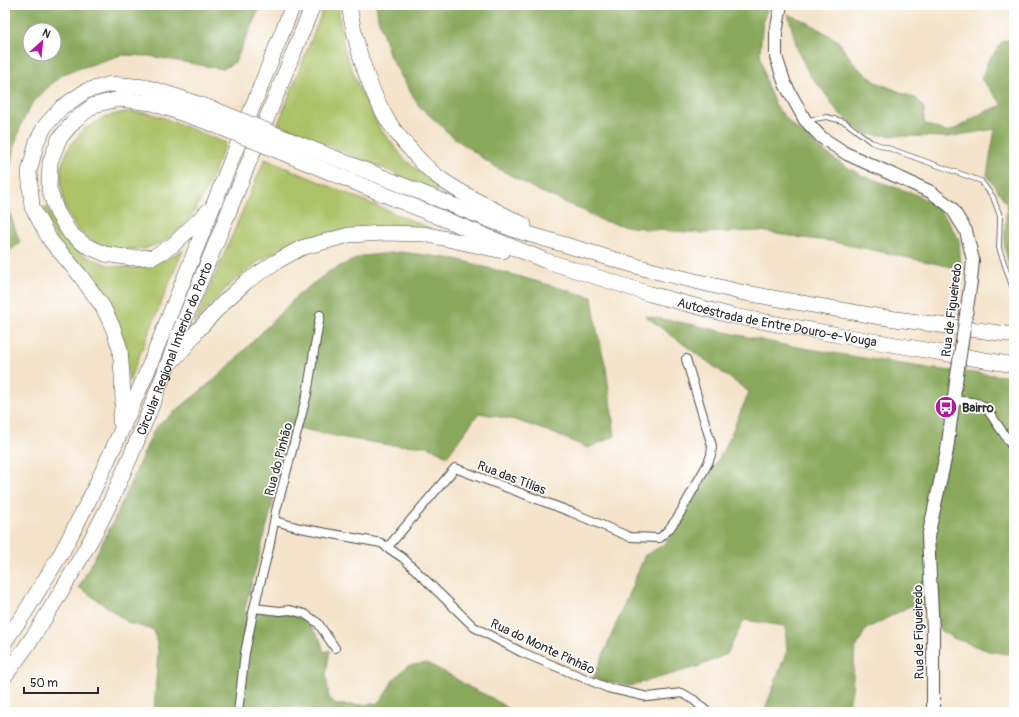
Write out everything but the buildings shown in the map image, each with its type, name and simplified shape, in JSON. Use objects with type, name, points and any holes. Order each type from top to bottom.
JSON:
[{"type":"highway","name":"Circular Regional Interior do Porto","points":[[5,641],[24,614],[62,552],[90,498],[117,440],[147,372],[293,5]]},
{"type":"highway","name":"Circular Regional Interior do Porto","points":[[5,676],[43,622],[108,506],[168,366],[180,331],[312,5]]},
{"type":"highway","points":[[349,5],[357,46],[372,91],[383,114],[400,138],[419,160],[438,177],[457,190],[560,244]]},
{"type":"highway","points":[[117,440],[123,401],[120,349],[113,328],[103,307],[79,274],[50,240],[32,207],[28,172],[37,141],[45,126],[62,107],[86,91],[111,84],[145,87],[178,97],[212,116],[295,150],[544,260]]},
{"type":"highway","points":[[212,116],[152,103],[119,99],[94,105],[75,120],[59,139],[50,162],[50,189],[57,212],[70,233],[85,245],[105,254],[131,258],[153,257],[173,245],[213,207]]},
{"type":"highway","points":[[295,150],[515,230],[560,244]]},
{"type":"highway","points":[[168,366],[198,330],[224,302],[246,282],[274,263],[301,248],[349,235],[385,233],[424,234],[544,260]]},
{"type":"highway","name":"Autoestrada de Entre Douro-e-Vouga","points":[[560,244],[650,270],[740,292],[881,317],[1014,335]]},
{"type":"highway","name":"Autoestrada de Entre Douro-e-Vouga","points":[[544,260],[650,294],[733,316],[1014,365]]},
{"type":"street","name":"Rua de Figueiredo","points":[[781,5],[776,33],[776,57],[785,84],[805,120],[821,137],[847,154],[931,192],[951,207],[966,231],[972,260],[971,281],[947,450],[928,537],[933,631],[933,712]]},
{"type":"street","name":"Rua do Pinhão","points":[[238,712],[245,653],[254,608],[269,548],[276,511],[307,394],[320,315]]},
{"type":"street","name":"Rua das Tílias","points":[[387,548],[455,468],[571,512],[630,537],[660,538],[678,518],[708,464],[711,455],[712,446],[686,359]]},
{"type":"street","points":[[954,400],[980,404],[987,409],[1014,449]]},
{"type":"street","name":"Rua do Monte Pinhão","points":[[275,521],[300,528],[381,543],[403,558],[474,627],[521,652],[608,688],[648,697],[682,693],[694,700],[708,712]]},
{"type":"street","points":[[254,608],[280,611],[290,610],[305,614],[318,623],[335,648]]},
{"type":"lane","points":[[805,120],[827,117],[845,122],[871,142],[981,181],[993,197],[1000,216],[999,248],[1014,292]]},
{"type":"green space","points":[[5,5],[261,5],[235,62],[223,69],[149,56],[121,55],[63,74],[46,89],[31,105],[21,125],[14,147],[7,184],[7,205],[20,243],[8,252],[5,251]]},
{"type":"green space","points":[[325,5],[339,5],[345,52],[358,85],[378,126],[405,160],[438,186],[437,191],[278,124]]},
{"type":"green space","points":[[376,5],[769,5],[763,21],[760,52],[767,86],[776,106],[790,123],[842,164],[863,176],[915,194],[935,205],[948,221],[959,240],[961,269],[830,241],[760,231],[701,233],[644,229],[603,221],[537,190],[492,165],[453,137],[418,105],[390,57],[378,18]]},
{"type":"green space","points":[[788,14],[807,22],[837,40],[856,66],[876,82],[917,99],[924,108],[924,123],[946,132],[955,129],[984,112],[1003,105],[981,79],[988,61],[1003,41],[1014,39],[1014,282],[1004,244],[1007,204],[987,175],[995,129],[947,137],[868,135],[855,127],[838,112],[809,74],[798,51]]},
{"type":"green space","points":[[125,112],[149,113],[226,143],[208,186],[196,209],[183,226],[164,241],[144,249],[116,250],[93,242],[75,227],[65,208],[61,185],[61,166],[69,147],[83,130],[104,117]]},
{"type":"green space","points":[[265,159],[432,229],[393,225],[345,230],[296,240],[259,261],[228,286],[194,324]]},
{"type":"green space","points":[[47,206],[62,238],[83,255],[111,266],[134,268],[165,260],[183,250],[129,381],[124,348],[55,237],[42,210]]},
{"type":"green space","points":[[401,252],[456,259],[592,297],[597,331],[606,368],[615,436],[588,448],[550,432],[515,420],[479,413],[447,456],[428,446],[389,445],[345,438],[293,427],[244,612],[284,613],[305,619],[320,639],[324,652],[330,650],[326,674],[329,697],[336,705],[362,705],[378,703],[386,693],[393,680],[407,666],[427,663],[469,687],[492,698],[513,712],[154,712],[158,650],[154,630],[129,623],[79,587],[113,522],[155,428],[221,374],[299,294],[330,271],[362,256]]},
{"type":"green space","points":[[645,316],[690,324],[779,344],[934,369],[1014,377],[1014,655],[989,651],[953,638],[939,629],[923,606],[910,606],[866,629],[855,650],[852,690],[847,712],[764,712],[787,650],[785,626],[744,620],[727,654],[700,666],[630,686],[593,679],[645,555],[664,545],[676,528],[726,446],[749,392]]},
{"type":"place","name":"Bairro","points":[[946,407]]}]
